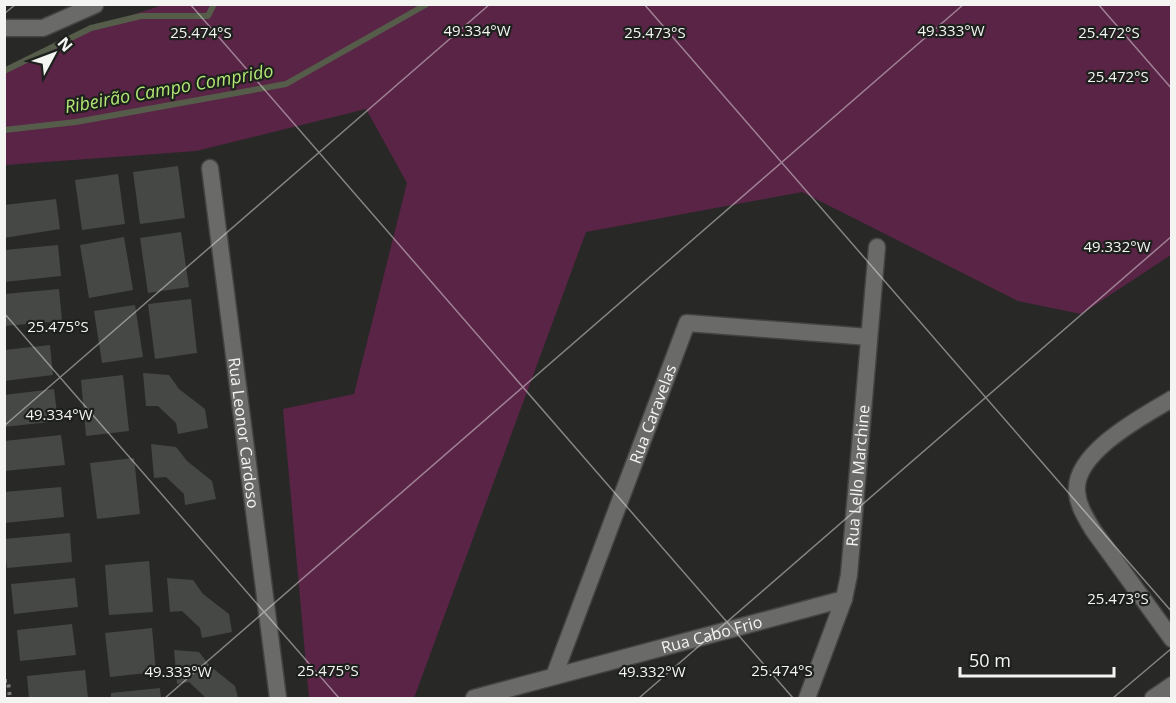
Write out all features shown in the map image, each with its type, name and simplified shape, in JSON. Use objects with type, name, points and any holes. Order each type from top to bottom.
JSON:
[{"type":"street","points":[[4,28],[43,28],[95,5]]},
{"type":"street","name":"Rua Leonor Cardoso","points":[[210,168],[278,699]]},
{"type":"street","name":"Rua Lello Marchine","points":[[807,699],[843,599],[849,575],[877,247]]},
{"type":"street","name":"Rua Caravelas","points":[[554,676],[687,322],[869,337]]},
{"type":"street","points":[[1172,399],[1103,444],[1082,470],[1076,490],[1078,501],[1088,522],[1172,639]]},
{"type":"street","name":"Rua Cabo Frio","points":[[474,698],[843,599]]},
{"type":"street","points":[[1153,699],[1172,685]]},
{"type":"path","points":[[4,681],[8,681],[10,699]]},
{"type":"shaded area","points":[[163,5],[1171,5],[1171,255],[1081,314],[1018,301],[802,192],[586,232],[414,698],[309,698],[283,409],[354,394],[407,183],[366,109],[196,151],[5,165],[5,71],[91,28]]},
{"type":"building","points":[[178,166],[185,218],[140,224],[133,172]]},
{"type":"building","points":[[118,174],[125,224],[82,230],[75,180]]},
{"type":"building","points":[[56,199],[60,229],[4,238],[4,205]]},
{"type":"building","points":[[181,232],[189,287],[148,293],[140,238]]},
{"type":"building","points":[[124,237],[133,290],[89,298],[80,245]]},
{"type":"building","points":[[58,245],[61,276],[4,282],[4,250]]},
{"type":"building","points":[[59,289],[62,321],[4,326],[4,294]]},
{"type":"building","points":[[191,299],[197,353],[155,359],[148,304]]},
{"type":"building","points":[[135,305],[143,357],[102,363],[94,311]]},
{"type":"building","points":[[50,345],[53,375],[4,381],[4,350]]},
{"type":"building","points":[[143,373],[169,375],[179,389],[205,409],[208,428],[178,434],[176,423],[158,406],[146,406]]},
{"type":"building","points":[[123,375],[129,431],[86,436],[81,380]]},
{"type":"building","points":[[54,389],[58,421],[4,427],[4,395]]},
{"type":"building","points":[[61,435],[65,465],[4,471],[4,441]]},
{"type":"building","points":[[151,444],[176,447],[187,461],[212,481],[216,499],[185,505],[184,494],[166,477],[154,478]]},
{"type":"building","points":[[134,458],[140,514],[97,519],[90,463]]},
{"type":"building","points":[[61,487],[64,517],[4,523],[4,492]]},
{"type":"building","points":[[70,533],[72,562],[7,568],[4,539]]},
{"type":"building","points":[[149,561],[153,612],[109,615],[105,565]]},
{"type":"building","points":[[75,578],[78,607],[14,614],[11,584]]},
{"type":"building","points":[[167,578],[193,580],[203,594],[229,614],[232,632],[202,638],[200,628],[182,611],[170,612]]},
{"type":"building","points":[[72,624],[76,655],[20,661],[17,630]]},
{"type":"building","points":[[152,628],[156,672],[110,677],[105,633]]},
{"type":"building","points":[[174,650],[199,652],[210,666],[235,686],[238,698],[206,698],[189,682],[177,684]]},
{"type":"building","points":[[85,670],[88,698],[29,698],[27,676]]},
{"type":"building","points":[[160,688],[161,698],[111,698],[111,693]]},
{"type":"waterway","points":[[4,71],[91,28],[141,16],[208,16],[214,4]]},
{"type":"waterway","name":"Ribeirão Campo Comprido","points":[[4,130],[76,122],[286,84],[427,4]]}]
